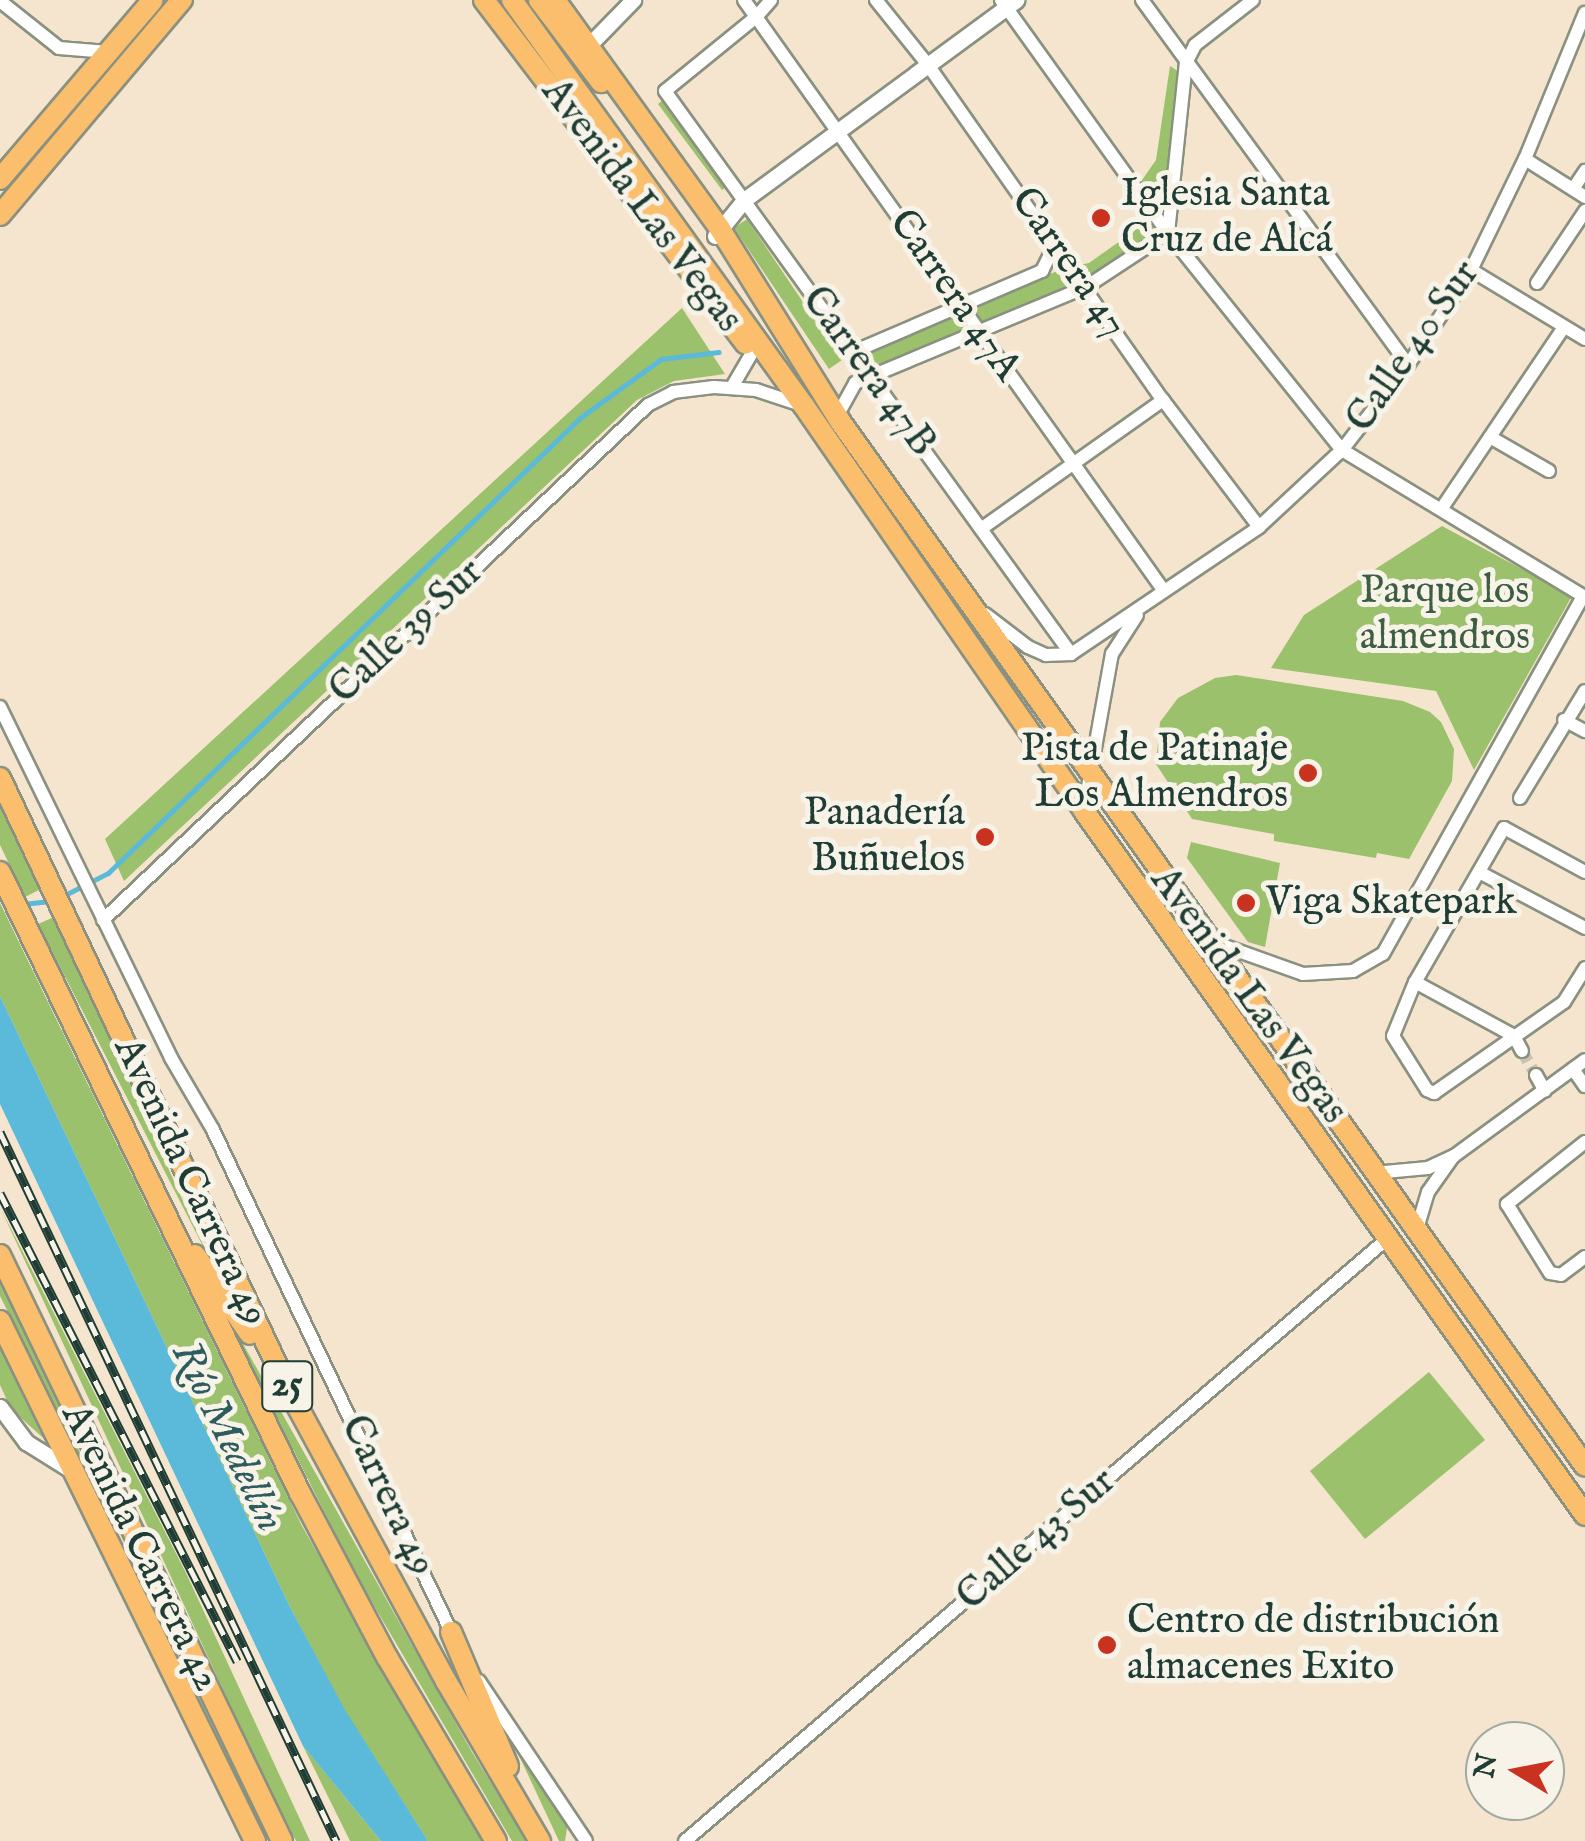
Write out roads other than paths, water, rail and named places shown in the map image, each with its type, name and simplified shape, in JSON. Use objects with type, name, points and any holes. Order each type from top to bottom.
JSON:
[{"type":"main road","points":[[0,180],[153,0]]},
{"type":"main road","points":[[0,214],[182,0]]},
{"type":"main road","name":"Avenida Las Vegas","points":[[484,0],[726,322],[759,351]]},
{"type":"main road","name":"Avenida Las Vegas","points":[[535,4],[759,351],[804,406],[1084,811],[1585,1515]]},
{"type":"main road","name":"Avenida Las Vegas","points":[[535,4],[590,44],[747,275],[837,416],[1585,1466]]},
{"type":"main road","name":"Avenida Las Vegas","points":[[535,4],[718,232]]},
{"type":"main road","points":[[759,351],[782,359],[797,353]]},
{"type":"main road","points":[[1005,697],[1045,738],[1055,741],[1063,737]]},
{"type":"main road","name":"Avenida Carrera 49","points":[[0,778],[288,1389],[446,1681],[540,1841]]},
{"type":"main road","name":"Avenida Carrera 49","points":[[1,875],[300,1492],[414,1705],[496,1841]]},
{"type":"main road","points":[[161,1206],[288,1389]]},
{"type":"main road","name":"Avenida Carrera 42","points":[[0,1255],[280,1839]]},
{"type":"main road","name":"Avenida Carrera 42","points":[[0,1322],[255,1841]]},
{"type":"main road","points":[[451,1632],[540,1841]]},
{"type":"street","points":[[590,44],[633,0]]},
{"type":"street","name":"Carrera 47A","points":[[744,0],[1164,592]]},
{"type":"street","points":[[756,18],[772,0]]},
{"type":"street","name":"Carrera 47","points":[[876,0],[928,65],[1163,400],[1259,527]]},
{"type":"street","points":[[1142,0],[1408,366]]},
{"type":"street","points":[[1168,233],[1186,63],[1195,44],[1253,0]]},
{"type":"street","points":[[0,1],[59,48],[108,52]]},
{"type":"street","points":[[718,232],[744,200],[1008,3],[1168,233],[1342,450],[1584,597],[1383,954],[1353,971],[1304,974],[1207,940]]},
{"type":"street","name":"Calle 40 Sur","points":[[1071,654],[1259,527],[1342,450],[1408,366],[1471,270],[1525,159],[1585,13]]},
{"type":"street","name":"Carrera 47B","points":[[756,18],[665,91],[1071,654]]},
{"type":"street","points":[[1525,159],[1579,193],[1585,171]]},
{"type":"street","points":[[1537,283],[1585,211]]},
{"type":"street","points":[[837,416],[849,388],[1086,287],[1168,233]]},
{"type":"street","points":[[854,352],[1042,271],[1054,246]]},
{"type":"street","points":[[1471,270],[1585,339]]},
{"type":"street","points":[[1442,508],[1564,327]]},
{"type":"street","points":[[732,387],[759,351]]},
{"type":"street","name":"Calle 39 Sur","points":[[103,920],[648,404],[691,387],[732,387],[804,406]]},
{"type":"street","points":[[981,528],[1163,400]]},
{"type":"street","points":[[1490,437],[1549,471]]},
{"type":"street","points":[[966,599],[1028,647],[1046,655],[1071,654]]},
{"type":"street","name":"Calle 40 Sur","points":[[1084,811],[1112,654],[1145,605]]},
{"type":"street","points":[[1520,798],[1585,691]]},
{"type":"street","name":"Carrera 49","points":[[0,707],[171,1058],[213,1130],[451,1632],[586,1841]]},
{"type":"street","points":[[1564,720],[1585,731]]},
{"type":"street","points":[[1585,872],[1504,828],[1415,982],[1393,1036],[1427,1090],[1438,1091],[1564,1002],[1585,968]]},
{"type":"street","points":[[1479,872],[1585,928]]},
{"type":"street","points":[[1415,982],[1514,1036],[1522,1050]]},
{"type":"street","points":[[1374,1173],[1428,1168],[1454,1156],[1579,1064],[1585,1086]]},
{"type":"street","points":[[1536,1076],[1545,1091]]},
{"type":"street","points":[[1585,1142],[1507,1204],[1550,1273],[1561,1275],[1585,1257]]},
{"type":"street","points":[[1416,1232],[1428,1192],[1454,1156]]},
{"type":"street","name":"Calle 43 Sur","points":[[685,1841],[1388,1238]]},
{"type":"street","name":"Avenida Carrera 42","points":[[0,1407],[26,1442],[74,1472]]},
{"type":"water","points":[[0,996],[290,1607],[345,1710],[428,1841],[381,1841],[303,1746],[0,1104]]},
{"type":"waterway","points":[[61,897],[108,873],[581,417],[661,359],[719,352]]},
{"type":"waterway","points":[[22,904],[51,901]]},
{"type":"tunnel","points":[[1522,1051],[1536,1075]]},
{"type":"railway","points":[[0,1132],[336,1841]]},
{"type":"railway","points":[[0,1193],[237,1661]]},
{"type":"place","name":"Iglesia Santa Cruz de Alcá","points":[[1101,218]]},
{"type":"place","name":"Pista de Patinaje Los Almendros","points":[[1308,773]]},
{"type":"place","name":"Panadería Buñuelos","points":[[985,837]]},
{"type":"place","name":"Viga Skatepark","points":[[1246,903]]},
{"type":"place","name":"Centro de distribución almacenes Exito","points":[[1107,1645]]},
{"type":"park label","name":"Parque los almendros","points":[[1445,615]]},
{"type":"water label","name":"Río Medellín","points":[[227,1437]]}]
